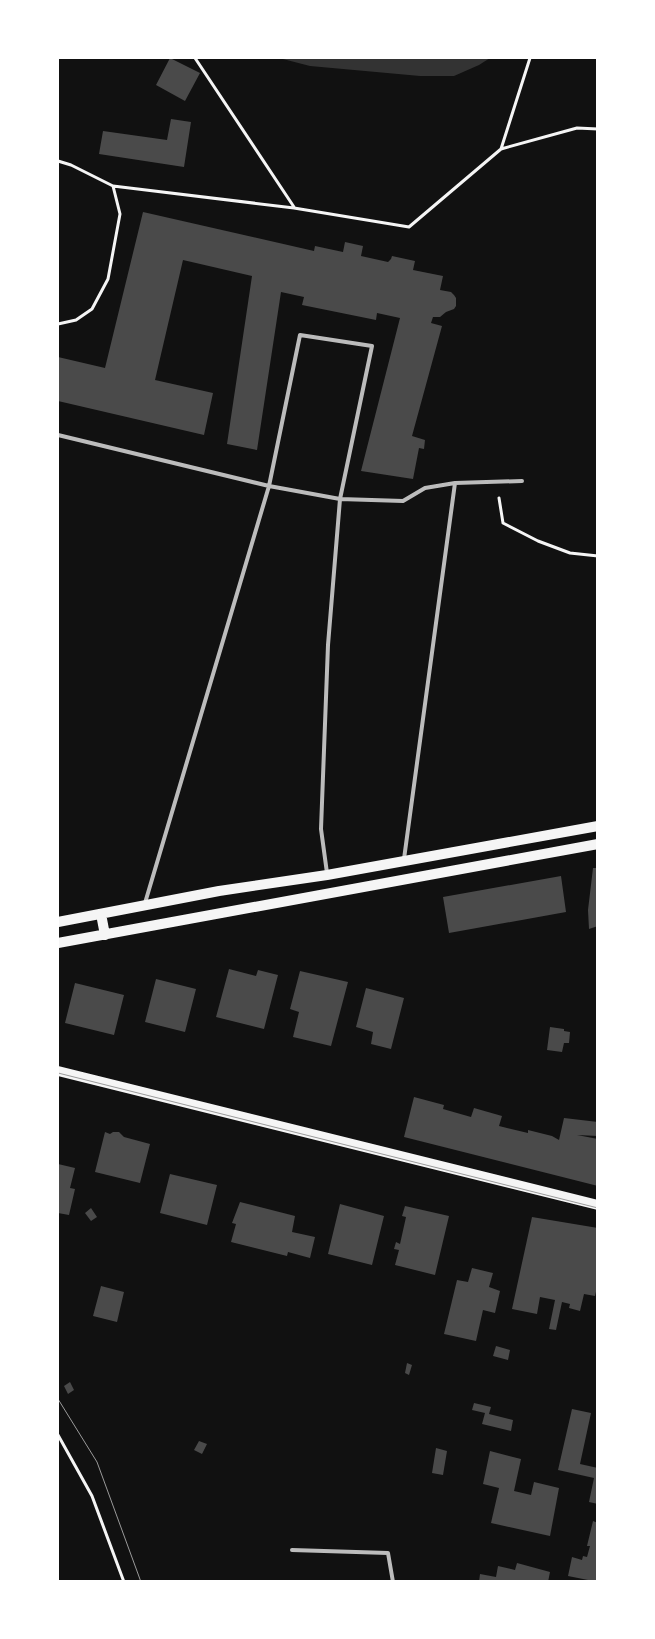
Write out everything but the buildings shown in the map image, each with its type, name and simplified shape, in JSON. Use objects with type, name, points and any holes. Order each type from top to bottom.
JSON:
[{"type":"main road","points":[[58,922],[598,826]]},
{"type":"main road","points":[[58,943],[598,844]]},
{"type":"main road","points":[[100,914],[105,935]]},
{"type":"main road","points":[[58,1070],[598,1205]]},
{"type":"lane","points":[[144,906],[269,486],[300,335],[372,346],[340,499],[328,645],[321,829],[328,875]]},
{"type":"lane","points":[[58,435],[269,486],[340,499],[402,501],[426,488],[455,483],[522,482]]},
{"type":"lane","points":[[404,861],[455,483]]},
{"type":"lane","points":[[292,1550],[388,1553],[393,1582]]},
{"type":"path","points":[[195,58],[294,208]]},
{"type":"path","points":[[501,149],[530,58]]},
{"type":"path","points":[[58,161],[71,165],[113,186],[294,208],[409,227],[501,149],[577,128],[598,129]]},
{"type":"path","points":[[58,324],[76,320],[92,309],[108,279],[120,214],[113,186]]},
{"type":"path","points":[[497,482],[503,523],[538,541],[570,553],[598,556]]},
{"type":"path","points":[[58,1435],[92,1496],[124,1582]]},
{"type":"shaded area","points":[[279,58],[490,58],[454,76],[420,76],[310,66]]},
{"type":"tram line","points":[[58,1073],[598,1208]]},
{"type":"tram line","points":[[58,1399],[97,1462],[141,1582]]}]
